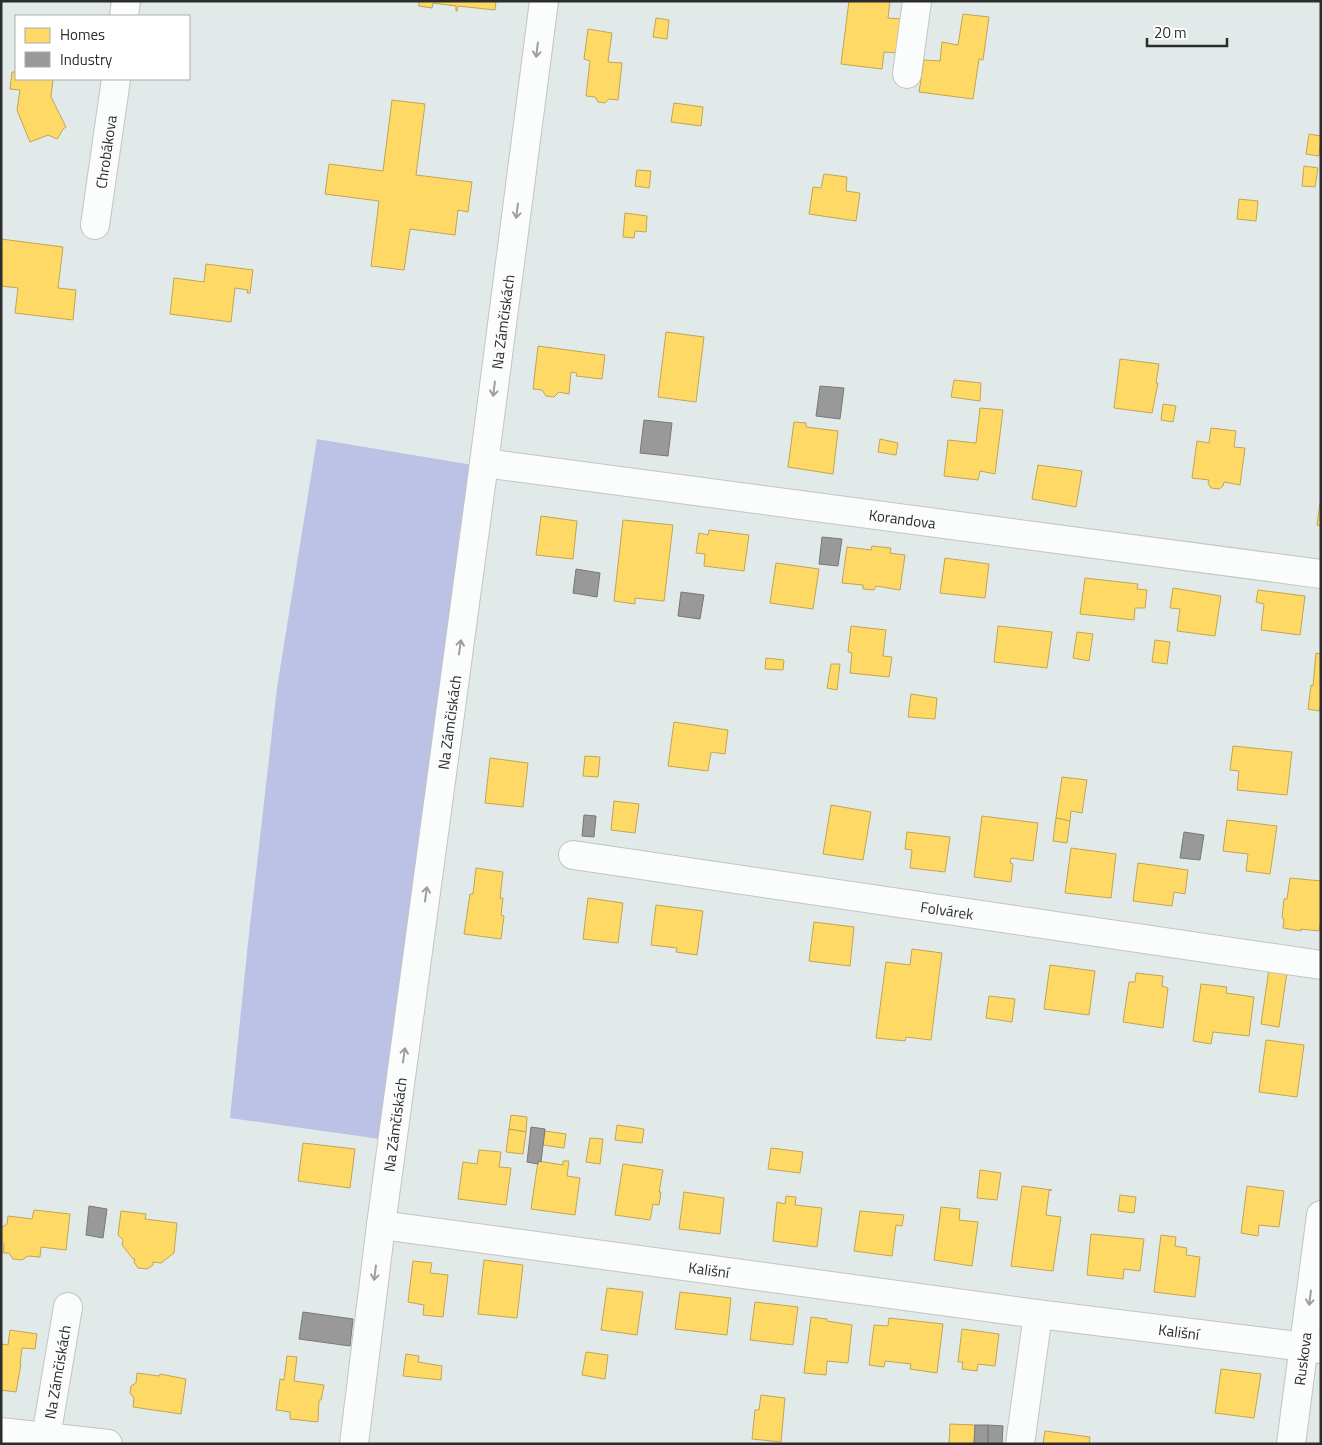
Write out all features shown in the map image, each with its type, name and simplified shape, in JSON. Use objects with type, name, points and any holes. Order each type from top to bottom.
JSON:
[{"type":"street","points":[[124,15],[126,1]]},
{"type":"street","name":"Na Zámčiskách","points":[[354,1444],[544,1]]},
{"type":"street","points":[[907,74],[917,1]]},
{"type":"street","name":"Chrobákova","points":[[95,225],[116,80]]},
{"type":"street","name":"Korandova","points":[[484,463],[1321,574]]},
{"type":"street","name":"Folvárek","points":[[573,855],[1321,965]]},
{"type":"street","name":"Ruskova","points":[[1291,1444],[1312,1347],[1321,1215]]},
{"type":"street","name":"Kališní","points":[[382,1225],[1038,1314],[1312,1347]]},
{"type":"street","name":"Na Zámčiskách","points":[[46,1437],[68,1307]]},
{"type":"street","points":[[1020,1444],[1038,1314]]},
{"type":"street","name":"Na Zámčiskách","points":[[1,1432],[108,1444]]},
{"type":"shaded area","points":[[317,439],[473,465],[380,1139],[230,1118],[277,688]]},
{"type":"building: Homes","points":[[419,1],[496,1],[495,10],[458,6],[456,11],[456,6],[433,3],[432,8],[419,6]]},
{"type":"building: Homes","points":[[849,1],[890,1],[888,18],[902,19],[898,53],[884,52],[882,69],[841,64]]},
{"type":"building: Homes","points":[[963,14],[989,17],[983,60],[979,59],[973,99],[919,92],[924,60],[940,61],[942,42],[958,45]]},
{"type":"building: Homes","points":[[656,18],[669,20],[667,39],[653,37]]},
{"type":"building: Homes","points":[[588,29],[612,33],[608,62],[622,63],[618,100],[609,99],[605,103],[598,102],[595,97],[586,96],[590,61],[584,59]]},
{"type":"building: Homes","points":[[12,72],[15,72],[15,80],[53,80],[51,97],[66,127],[57,139],[48,135],[30,142],[17,110],[20,90],[10,89]]},
{"type":"building: Homes","points":[[392,100],[425,104],[416,175],[472,182],[468,212],[458,210],[455,235],[410,229],[404,270],[371,266],[379,201],[325,194],[329,164],[383,171]]},
{"type":"building: Homes","points":[[674,103],[703,107],[701,126],[671,122]]},
{"type":"building: Homes","points":[[1309,134],[1321,136],[1319,156],[1306,154]]},
{"type":"building: Homes","points":[[1304,166],[1318,168],[1315,187],[1302,186]]},
{"type":"building: Homes","points":[[637,170],[651,171],[649,188],[635,186]]},
{"type":"building: Homes","points":[[824,174],[847,177],[846,191],[860,193],[856,221],[809,214],[813,187],[821,188]]},
{"type":"building: Homes","points":[[1239,199],[1258,201],[1256,221],[1237,219]]},
{"type":"building: Homes","points":[[625,213],[647,216],[646,232],[635,231],[634,238],[623,237]]},
{"type":"building: Homes","points":[[1,239],[63,247],[58,288],[76,290],[73,320],[15,313],[18,288],[1,286]]},
{"type":"building: Homes","points":[[206,264],[253,270],[250,293],[247,293],[248,290],[235,288],[231,322],[170,314],[174,278],[204,282]]},
{"type":"building: Homes","points":[[666,332],[704,337],[696,402],[658,397]]},
{"type":"building: Homes","points":[[538,346],[605,355],[602,379],[576,376],[577,373],[571,372],[569,394],[559,392],[554,397],[546,396],[542,390],[533,389]]},
{"type":"building: Homes","points":[[1120,359],[1159,364],[1156,383],[1158,383],[1152,413],[1114,408]]},
{"type":"building: Homes","points":[[954,380],[981,383],[980,401],[951,397]]},
{"type":"building: Homes","points":[[1163,404],[1176,406],[1173,422],[1161,420]]},
{"type":"building: Homes","points":[[980,408],[1003,410],[995,474],[980,471],[978,480],[944,476],[948,440],[976,443]]},
{"type":"building: Homes","points":[[794,422],[806,423],[806,427],[838,431],[833,474],[788,467]]},
{"type":"building: Homes","points":[[1211,428],[1236,431],[1234,447],[1245,448],[1240,485],[1224,482],[1223,486],[1219,489],[1211,488],[1208,483],[1209,480],[1192,478],[1197,441],[1209,443]]},
{"type":"building: Homes","points":[[880,439],[898,443],[896,455],[878,452]]},
{"type":"building: Homes","points":[[1038,465],[1082,471],[1076,507],[1032,499]]},
{"type":"building: Homes","points":[[1321,503],[1321,526],[1317,525]]},
{"type":"building: Homes","points":[[541,516],[577,521],[573,559],[536,555]]},
{"type":"building: Homes","points":[[623,520],[673,525],[664,601],[635,598],[635,604],[614,601]]},
{"type":"building: Homes","points":[[709,530],[749,535],[744,571],[704,566],[705,554],[696,553],[699,533],[708,535]]},
{"type":"building: Homes","points":[[872,546],[891,548],[890,553],[905,555],[900,590],[876,586],[874,590],[863,589],[863,585],[842,583],[847,547],[871,550]]},
{"type":"building: Homes","points":[[945,558],[989,564],[985,598],[940,593]]},
{"type":"building: Homes","points":[[776,563],[819,569],[813,609],[770,603]]},
{"type":"building: Homes","points":[[1085,578],[1138,584],[1137,589],[1147,590],[1145,608],[1135,608],[1134,620],[1080,614]]},
{"type":"building: Homes","points":[[1173,588],[1221,596],[1215,636],[1177,631],[1180,609],[1170,608]]},
{"type":"building: Homes","points":[[1258,590],[1305,596],[1300,635],[1261,630],[1264,604],[1256,602]]},
{"type":"building: Homes","points":[[851,626],[886,630],[883,656],[892,657],[889,677],[850,673],[852,653],[848,652]]},
{"type":"building: Homes","points":[[998,626],[1052,632],[1047,668],[994,662]]},
{"type":"building: Homes","points":[[1077,632],[1093,634],[1089,661],[1073,658]]},
{"type":"building: Homes","points":[[1155,640],[1170,642],[1167,664],[1152,662]]},
{"type":"building: Homes","points":[[1316,653],[1321,654],[1321,705],[1319,711],[1308,709],[1311,685],[1313,686]]},
{"type":"building: Homes","points":[[766,658],[784,660],[783,670],[765,669]]},
{"type":"building: Homes","points":[[831,664],[840,664],[837,690],[827,688]]},
{"type":"building: Homes","points":[[911,694],[937,698],[935,719],[908,717]]},
{"type":"building: Homes","points":[[674,722],[728,730],[725,754],[711,752],[708,771],[668,766]]},
{"type":"building: Homes","points":[[1233,746],[1292,752],[1287,795],[1237,790],[1239,771],[1230,770]]},
{"type":"building: Homes","points":[[585,756],[600,757],[598,777],[583,776]]},
{"type":"building: Homes","points":[[490,758],[528,763],[523,807],[485,803]]},
{"type":"building: Homes","points":[[1062,777],[1087,780],[1082,813],[1071,811],[1070,821],[1056,818]]},
{"type":"building: Homes","points":[[614,801],[639,804],[635,833],[611,830]]},
{"type":"building: Homes","points":[[831,805],[871,812],[863,860],[823,854]]},
{"type":"building: Homes","points":[[982,816],[1038,823],[1033,861],[1011,858],[1010,863],[1013,864],[1011,882],[974,877]]},
{"type":"building: Homes","points":[[1056,818],[1070,821],[1067,843],[1053,841]]},
{"type":"building: Homes","points":[[1227,820],[1277,826],[1270,874],[1246,871],[1248,854],[1223,851]]},
{"type":"building: Homes","points":[[907,832],[950,837],[945,872],[910,868],[912,850],[905,849]]},
{"type":"building: Homes","points":[[1071,848],[1116,854],[1111,898],[1065,893]]},
{"type":"building: Homes","points":[[1138,863],[1188,870],[1185,894],[1174,892],[1172,906],[1133,901]]},
{"type":"building: Homes","points":[[476,868],[503,872],[500,898],[503,898],[501,915],[504,916],[501,939],[464,934],[470,894],[473,894]]},
{"type":"building: Homes","points":[[1290,878],[1321,881],[1321,919],[1319,931],[1283,928],[1284,899],[1287,899]]},
{"type":"building: Homes","points":[[588,898],[623,903],[618,943],[583,939]]},
{"type":"building: Homes","points":[[656,905],[703,911],[697,955],[676,952],[677,948],[651,945]]},
{"type":"building: Homes","points":[[814,922],[854,927],[850,966],[809,961]]},
{"type":"building: Homes","points":[[912,949],[942,953],[931,1040],[906,1037],[905,1041],[876,1038],[886,962],[910,965]]},
{"type":"building: Homes","points":[[1050,965],[1095,971],[1089,1015],[1044,1009]]},
{"type":"building: Homes","points":[[1269,969],[1287,972],[1279,1027],[1261,1024]]},
{"type":"building: Homes","points":[[1136,973],[1163,976],[1162,986],[1168,988],[1163,1028],[1123,1022],[1129,982],[1135,982]]},
{"type":"building: Homes","points":[[1201,984],[1227,987],[1226,993],[1254,997],[1249,1036],[1213,1032],[1211,1044],[1193,1041]]},
{"type":"building: Homes","points":[[989,996],[1015,999],[1012,1022],[986,1018]]},
{"type":"building: Homes","points":[[1266,1040],[1304,1045],[1297,1097],[1259,1092]]},
{"type":"building: Homes","points":[[511,1115],[527,1117],[526,1132],[509,1129]]},
{"type":"building: Homes","points":[[617,1125],[644,1129],[642,1143],[615,1140]]},
{"type":"building: Homes","points":[[509,1129],[526,1132],[523,1154],[506,1152]]},
{"type":"building: Homes","points":[[545,1131],[566,1134],[564,1148],[543,1145]]},
{"type":"building: Homes","points":[[590,1138],[603,1139],[600,1164],[586,1162]]},
{"type":"building: Homes","points":[[303,1143],[355,1149],[350,1188],[298,1181]]},
{"type":"building: Homes","points":[[771,1148],[803,1152],[800,1173],[768,1169]]},
{"type":"building: Homes","points":[[479,1150],[501,1152],[499,1167],[511,1168],[506,1205],[458,1199],[463,1162],[477,1164]]},
{"type":"building: Homes","points":[[538,1161],[563,1165],[563,1161],[569,1161],[567,1176],[580,1178],[575,1215],[531,1209]]},
{"type":"building: Homes","points":[[623,1164],[663,1170],[659,1205],[653,1204],[650,1220],[615,1215]]},
{"type":"building: Homes","points":[[980,1170],[1001,1173],[997,1200],[977,1198]]},
{"type":"building: Homes","points":[[1022,1186],[1052,1190],[1049,1191],[1046,1215],[1061,1217],[1053,1271],[1011,1266]]},
{"type":"building: Homes","points":[[1247,1186],[1284,1191],[1279,1227],[1259,1225],[1258,1236],[1241,1233]]},
{"type":"building: Homes","points":[[684,1192],[724,1198],[720,1234],[679,1229]]},
{"type":"building: Homes","points":[[1120,1195],[1136,1197],[1134,1213],[1118,1211]]},
{"type":"building: Homes","points":[[786,1196],[796,1197],[795,1205],[822,1208],[817,1247],[773,1241],[777,1202],[785,1204]]},
{"type":"building: Homes","points":[[941,1207],[960,1209],[959,1220],[978,1222],[972,1266],[934,1260]]},
{"type":"building: Homes","points":[[34,1210],[70,1214],[66,1250],[41,1247],[40,1257],[28,1256],[22,1260],[13,1259],[9,1253],[3,1253],[4,1245],[1,1241],[1,1228],[7,1224],[8,1216],[32,1219]]},
{"type":"building: Homes","points":[[121,1211],[146,1214],[145,1219],[177,1223],[174,1253],[161,1263],[153,1262],[153,1265],[147,1269],[138,1268],[134,1262],[135,1259],[122,1245],[123,1240],[118,1235]]},
{"type":"building: Homes","points":[[860,1211],[904,1215],[902,1226],[896,1225],[892,1256],[854,1251]]},
{"type":"building: Homes","points":[[1091,1234],[1144,1239],[1140,1271],[1124,1269],[1123,1279],[1087,1275]]},
{"type":"building: Homes","points":[[1161,1235],[1176,1237],[1175,1246],[1187,1248],[1186,1255],[1200,1257],[1195,1297],[1154,1292]]},
{"type":"building: Homes","points":[[484,1260],[523,1265],[517,1318],[478,1314]]},
{"type":"building: Homes","points":[[413,1261],[432,1263],[430,1273],[448,1275],[443,1317],[423,1315],[424,1305],[408,1302]]},
{"type":"building: Homes","points":[[607,1288],[643,1292],[637,1335],[601,1330]]},
{"type":"building: Homes","points":[[680,1292],[731,1298],[727,1335],[675,1329]]},
{"type":"building: Homes","points":[[755,1302],[798,1307],[793,1345],[750,1340]]},
{"type":"building: Homes","points":[[811,1317],[852,1325],[848,1363],[827,1361],[826,1375],[804,1373]]},
{"type":"building: Homes","points":[[889,1318],[943,1324],[937,1373],[910,1369],[911,1364],[885,1361],[884,1367],[869,1365],[874,1325],[888,1326]]},
{"type":"building: Homes","points":[[962,1329],[999,1334],[995,1366],[978,1364],[977,1371],[962,1369],[963,1362],[958,1362]]},
{"type":"building: Homes","points":[[10,1330],[37,1334],[35,1349],[22,1348],[16,1392],[1,1390],[1,1344],[8,1345]]},
{"type":"building: Homes","points":[[586,1352],[608,1355],[605,1379],[582,1375]]},
{"type":"building: Homes","points":[[406,1354],[419,1356],[418,1362],[442,1366],[441,1380],[403,1376]]},
{"type":"building: Homes","points":[[287,1356],[297,1357],[294,1381],[324,1385],[321,1400],[319,1400],[318,1422],[290,1419],[290,1412],[276,1410],[280,1379],[284,1380]]},
{"type":"building: Homes","points":[[1221,1369],[1261,1374],[1254,1418],[1215,1413]]},
{"type":"building: Homes","points":[[137,1373],[159,1376],[160,1374],[186,1379],[181,1414],[133,1407],[134,1398],[130,1393],[131,1386],[136,1383]]},
{"type":"building: Homes","points":[[761,1395],[785,1398],[781,1442],[752,1439],[755,1410],[759,1410]]},
{"type":"building: Homes","points":[[950,1424],[975,1425],[974,1444],[949,1444]]},
{"type":"building: Homes","points":[[1045,1431],[1090,1437],[1089,1444],[1043,1444]]},
{"type":"building: Industry","points":[[820,386],[844,388],[840,419],[816,416]]},
{"type":"building: Industry","points":[[644,420],[672,423],[668,456],[640,453]]},
{"type":"building: Industry","points":[[822,537],[842,539],[838,566],[819,564]]},
{"type":"building: Industry","points":[[576,569],[600,573],[597,597],[573,593]]},
{"type":"building: Industry","points":[[681,592],[704,595],[700,619],[678,616]]},
{"type":"building: Industry","points":[[584,815],[596,816],[594,837],[582,836]]},
{"type":"building: Industry","points":[[1184,832],[1204,835],[1200,860],[1180,858]]},
{"type":"building: Industry","points":[[531,1127],[545,1129],[541,1162],[538,1161],[538,1164],[527,1162]]},
{"type":"building: Industry","points":[[89,1206],[107,1209],[103,1238],[86,1235]]},
{"type":"building: Industry","points":[[303,1312],[353,1319],[350,1346],[299,1339]]},
{"type":"building: Industry","points":[[975,1425],[988,1425],[988,1444],[974,1444]]},
{"type":"building: Industry","points":[[988,1425],[1003,1426],[1002,1444],[988,1444]]}]
